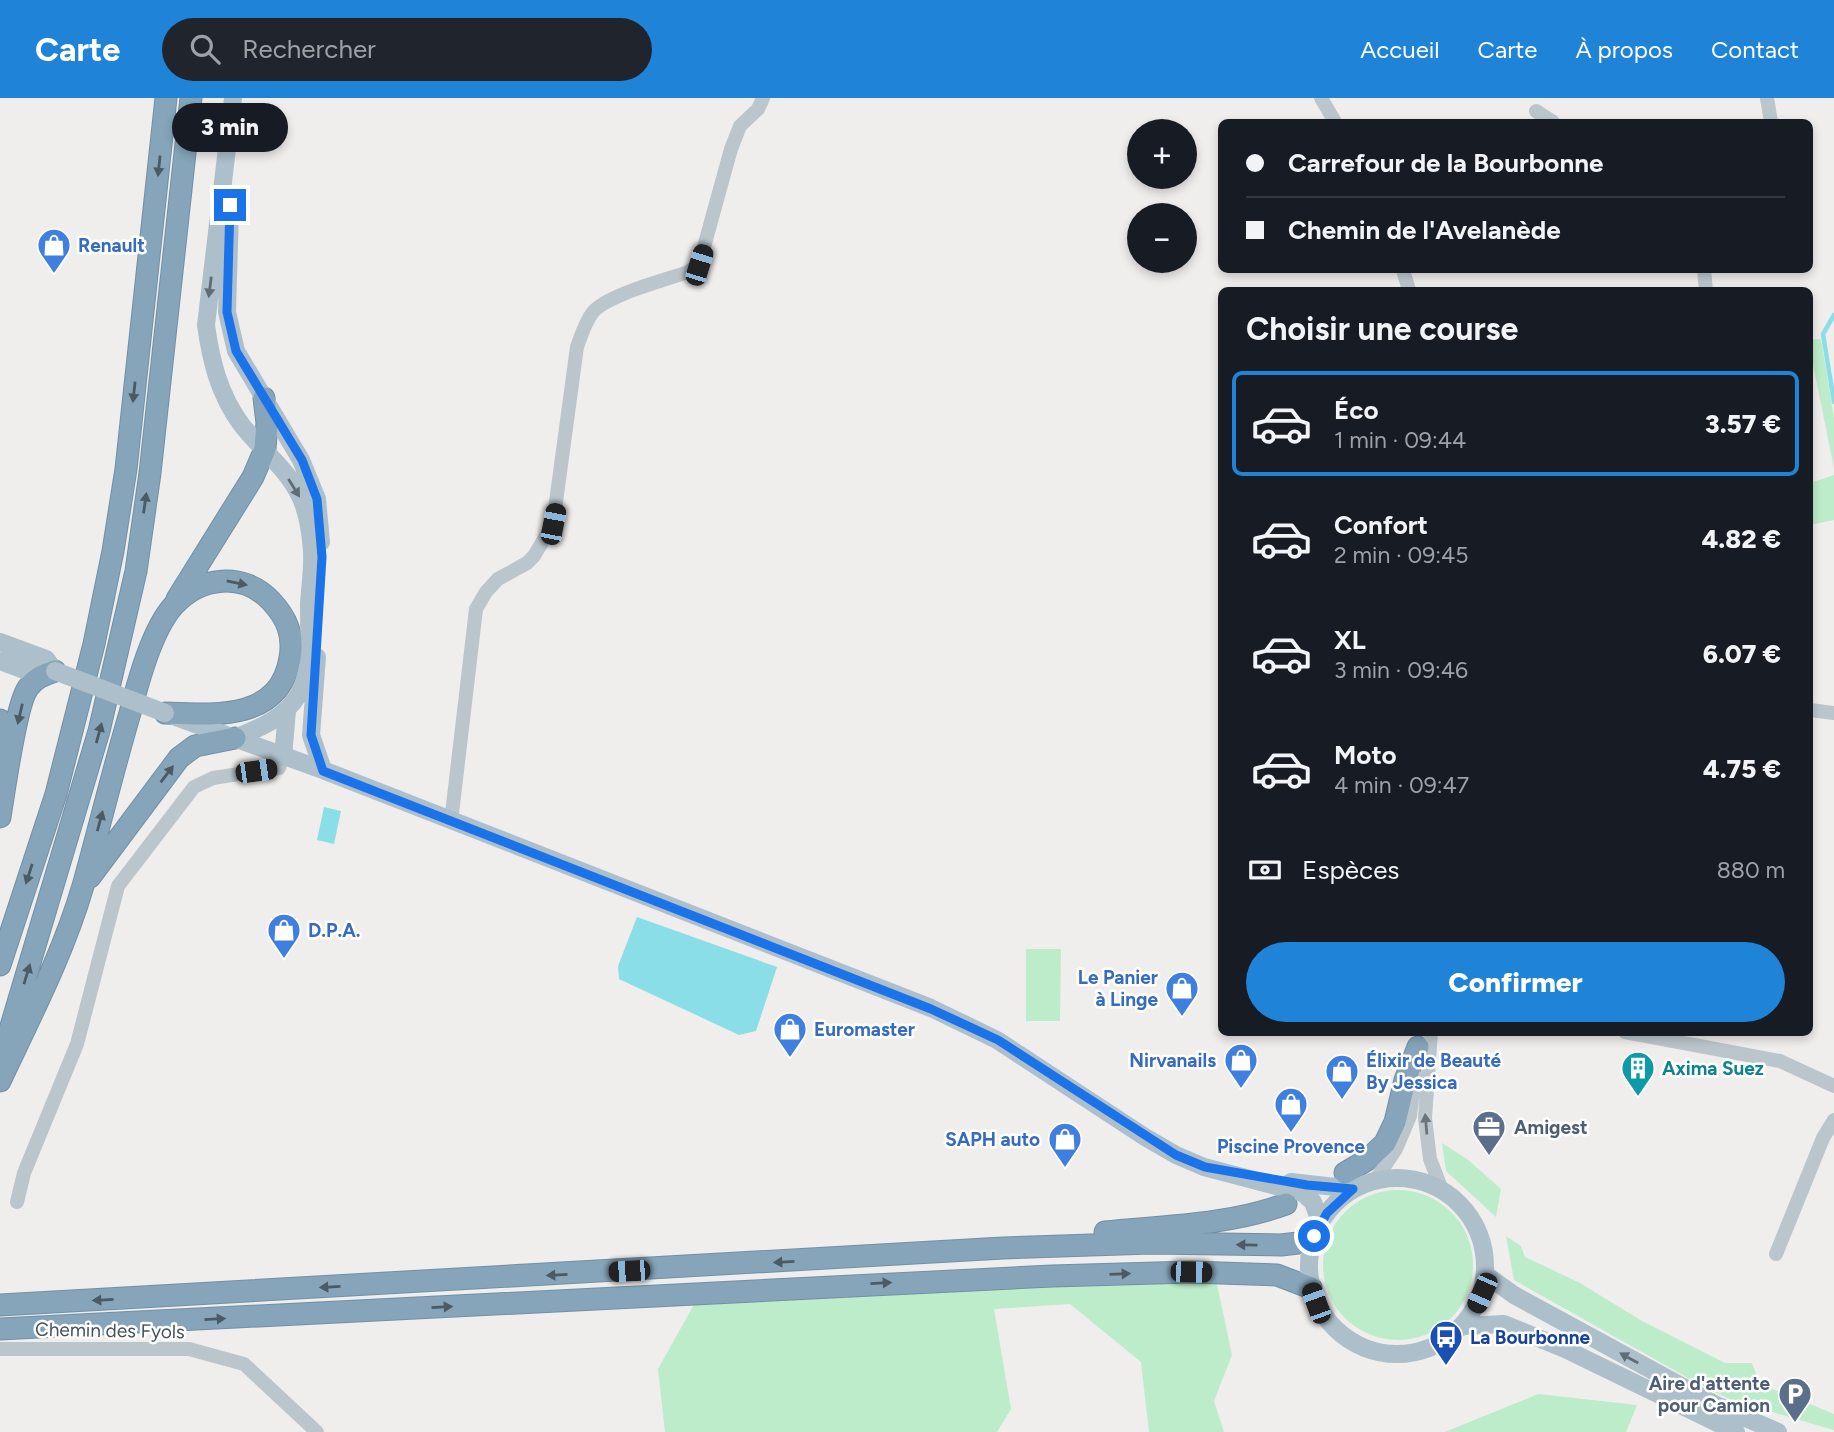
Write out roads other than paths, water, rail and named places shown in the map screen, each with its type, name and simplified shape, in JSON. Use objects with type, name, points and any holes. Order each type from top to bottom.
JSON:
[{"type":"highway","points":[[0,965],[55,794],[94,644],[113,551],[126,469],[166,98]]},
{"type":"highway","points":[[0,1063],[99,731],[136,571],[150,473],[191,98]]},
{"type":"highway","points":[[0,1081],[49,977],[82,887],[140,677],[154,639],[253,477],[265,449],[267,423],[264,398]]},
{"type":"highway","points":[[165,713],[211,715],[244,711],[264,701],[283,681],[293,643],[280,610],[266,595],[248,585],[231,580],[216,580],[195,588],[172,606]]},
{"type":"highway","points":[[0,817],[25,691],[36,678],[55,671]]},
{"type":"highway","points":[[0,720],[7,773]]},
{"type":"highway","points":[[82,887],[179,758],[195,746],[235,738]]},
{"type":"highway","points":[[1350,1181],[1385,1143],[1395,1122],[1405,1080],[1422,1037]]},
{"type":"highway","points":[[1003,1248],[1051,1238],[1237,1218],[1259,1214],[1286,1204]]},
{"type":"highway","points":[[0,1305],[1003,1248],[1151,1243],[1281,1245],[1298,1243],[1317,1229]]},
{"type":"highway","points":[[0,1329],[904,1282],[1191,1272],[1277,1275],[1311,1288]]},
{"type":"main road","points":[[233,98],[227,312],[236,351],[302,460],[317,499],[322,557],[311,735],[323,771]]},
{"type":"main road","points":[[233,98],[206,325],[215,375],[226,400],[242,426],[265,449],[300,495],[312,551],[307,665],[301,691],[287,711],[262,727],[235,738]]},
{"type":"main road","points":[[0,642],[46,659],[55,671]]},
{"type":"main road","points":[[0,661],[35,674],[55,671],[235,738],[931,1009],[998,1040],[1176,1155],[1205,1167],[1303,1193],[1313,1202],[1317,1229]]},
{"type":"main road","points":[[283,757],[287,711]]},
{"type":"main road","points":[[283,757],[311,735]]},
{"type":"main road","points":[[1205,1167],[1307,1185],[1350,1181],[1375,1181],[1389,1178],[1416,1180],[1442,1190],[1464,1208],[1479,1233],[1486,1261],[1486,1275],[1478,1302],[1463,1326],[1447,1340],[1412,1354],[1375,1352],[1346,1339],[1334,1329],[1320,1310],[1311,1288],[1308,1262],[1317,1229],[1350,1181]]},
{"type":"main road","points":[[1486,1275],[1514,1296],[1716,1405],[1778,1432]]},
{"type":"main road","points":[[1463,1326],[1504,1324],[1565,1349],[1736,1432]]},
{"type":"street","points":[[451,822],[476,609],[498,579],[527,563],[534,556],[553,524],[577,347],[584,327],[593,312],[606,301],[688,272],[699,265],[731,149],[740,126],[758,109],[763,98]]},
{"type":"street","points":[[1321,98],[1333,119]]},
{"type":"street","points":[[1767,98],[1770,119]]},
{"type":"street","points":[[1536,111],[1548,119]]},
{"type":"street","points":[[1813,710],[1834,713]]},
{"type":"street","points":[[17,1202],[24,1172],[77,1044],[118,886],[194,787],[212,778],[279,768],[283,757]]},
{"type":"street","points":[[1647,1036],[1780,1060],[1834,1086]]},
{"type":"street","points":[[1375,1181],[1396,1149],[1410,1116],[1422,1037]]},
{"type":"street","points":[[1422,1037],[1425,1118],[1430,1159],[1442,1190]]},
{"type":"street","points":[[1776,1254],[1823,1138],[1834,1119]]},
{"type":"street","name":"Chemin des Fyols","points":[[0,1349],[189,1349],[244,1364],[317,1432]]},
{"type":"water","points":[[324,807],[341,811],[334,844],[317,840]]},
{"type":"water","points":[[637,917],[777,967],[756,1031],[739,1035],[619,979],[618,966]]},
{"type":"waterway","points":[[1834,315],[1823,334],[1834,402]]},
{"type":"place","name":"Renault","points":[[54,275]]},
{"type":"place","name":"D.P.A.","points":[[284,960]]},
{"type":"place","name":"Le Panier à Linge","points":[[1182,1018]]},
{"type":"place","name":"Euromaster","points":[[790,1059]]},
{"type":"place","name":"Nirvanails","points":[[1241,1090]]},
{"type":"place","name":"Axima Suez","points":[[1638,1098]]},
{"type":"place","name":"Élixir de Beauté By Jessica","points":[[1342,1101]]},
{"type":"place","name":"Piscine Provence","points":[[1291,1134]]},
{"type":"place","name":"Amigest","points":[[1489,1157]]},
{"type":"place","name":"SAPH auto","points":[[1065,1169]]},
{"type":"place","name":"La Bourbonne","points":[[1446,1367]]},
{"type":"place","name":"Aire d'attente pour Camion","points":[[1795,1424]]}]
